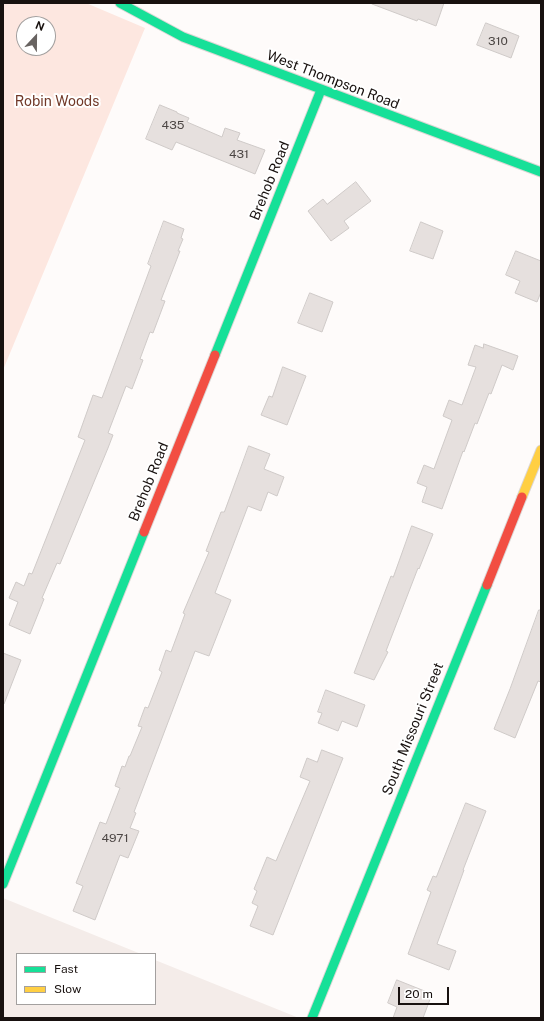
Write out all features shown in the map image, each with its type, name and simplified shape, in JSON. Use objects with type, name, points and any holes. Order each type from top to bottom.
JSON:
[{"type":"street","name":"West Thompson Road","points":[[120,3],[183,38],[541,172]]},
{"type":"street","name":"Brehob Road","points":[[3,884],[321,90]]},
{"type":"street","name":"South Missouri Street","points":[[312,1018],[541,450]]},
{"type":"shaded area","points":[[3,898],[139,953],[16,953],[16,1005],[156,1005],[156,960],[299,1018],[3,1018]]},
{"type":"green space","name":"Robin Woods","points":[[3,3],[86,3],[145,28],[3,370]]},
{"type":"building","points":[[372,3],[444,3],[436,26],[418,19],[417,21]]},
{"type":"building","points":[[486,23],[519,36],[511,58],[477,45]]},
{"type":"building","points":[[160,105],[189,118],[187,122],[222,137],[225,128],[240,133],[237,140],[265,150],[255,174],[176,142],[172,150],[146,139]]},
{"type":"building","points":[[356,182],[371,201],[344,221],[349,228],[331,241],[308,211],[323,199],[327,204]]},
{"type":"building","points":[[164,221],[184,229],[181,238],[183,239],[178,251],[180,251],[161,300],[165,301],[153,333],[150,332],[140,359],[143,360],[132,389],[126,386],[108,433],[113,435],[108,448],[60,564],[57,563],[42,598],[44,599],[30,634],[9,625],[18,602],[9,598],[16,582],[24,586],[29,573],[32,574],[85,440],[78,437],[93,395],[102,398],[151,266],[148,264]]},
{"type":"building","points":[[421,222],[443,231],[433,259],[410,251]]},
{"type":"building","points":[[516,251],[541,261],[541,292],[537,302],[515,293],[520,281],[506,275]]},
{"type":"building","points":[[310,293],[333,302],[322,332],[298,323]]},
{"type":"building","points":[[484,344],[518,356],[513,370],[502,365],[491,394],[489,393],[477,424],[475,423],[464,452],[463,451],[442,509],[422,502],[427,487],[417,483],[424,465],[434,469],[452,420],[443,416],[449,400],[462,405],[476,367],[468,365],[475,345],[483,348]]},
{"type":"building","points":[[283,367],[306,376],[287,425],[261,415],[269,396],[272,397]]},
{"type":"building","points":[[249,446],[270,454],[264,469],[284,477],[277,496],[268,492],[261,511],[248,506],[215,593],[231,600],[209,656],[195,651],[134,812],[136,813],[130,828],[139,831],[128,858],[120,855],[95,920],[73,911],[83,886],[76,883],[100,822],[106,824],[120,788],[115,786],[122,766],[125,767],[142,727],[138,726],[145,707],[148,708],[162,672],[159,670],[166,650],[171,652],[185,614],[183,613],[209,552],[206,551],[221,512],[224,512]]},
{"type":"building","points":[[412,526],[433,534],[419,569],[418,568],[386,651],[388,652],[374,680],[354,673]]},
{"type":"building","points":[[539,610],[541,610],[541,682],[538,681],[515,738],[494,729]]},
{"type":"building","points":[[3,653],[21,660],[4,704],[3,704]]},
{"type":"building","points":[[326,690],[365,705],[357,727],[342,721],[338,731],[318,723],[322,713],[318,712]]},
{"type":"building","points":[[322,750],[343,758],[273,935],[250,926],[258,906],[252,903],[257,891],[254,889],[267,857],[276,861],[310,781],[300,777],[307,758],[317,762]]},
{"type":"building","points":[[466,803],[486,811],[437,944],[456,951],[449,970],[408,954],[431,892],[427,890],[433,876],[436,877]]},
{"type":"building","points":[[397,980],[432,994],[423,1018],[393,1018],[397,1007],[388,1003]]},
{"type":"traffic: fast","points":[[120,3],[183,37],[541,172]]},
{"type":"traffic: fast","points":[[215,355],[321,90]]},
{"type":"traffic: fast","points":[[3,884],[144,532]]},
{"type":"traffic: fast","points":[[312,1018],[487,585]]},
{"type":"traffic: slow","points":[[522,497],[541,450]]},
{"type":"traffic: jam","points":[[144,532],[215,355]]},
{"type":"traffic: jam","points":[[487,585],[522,497]]}]
